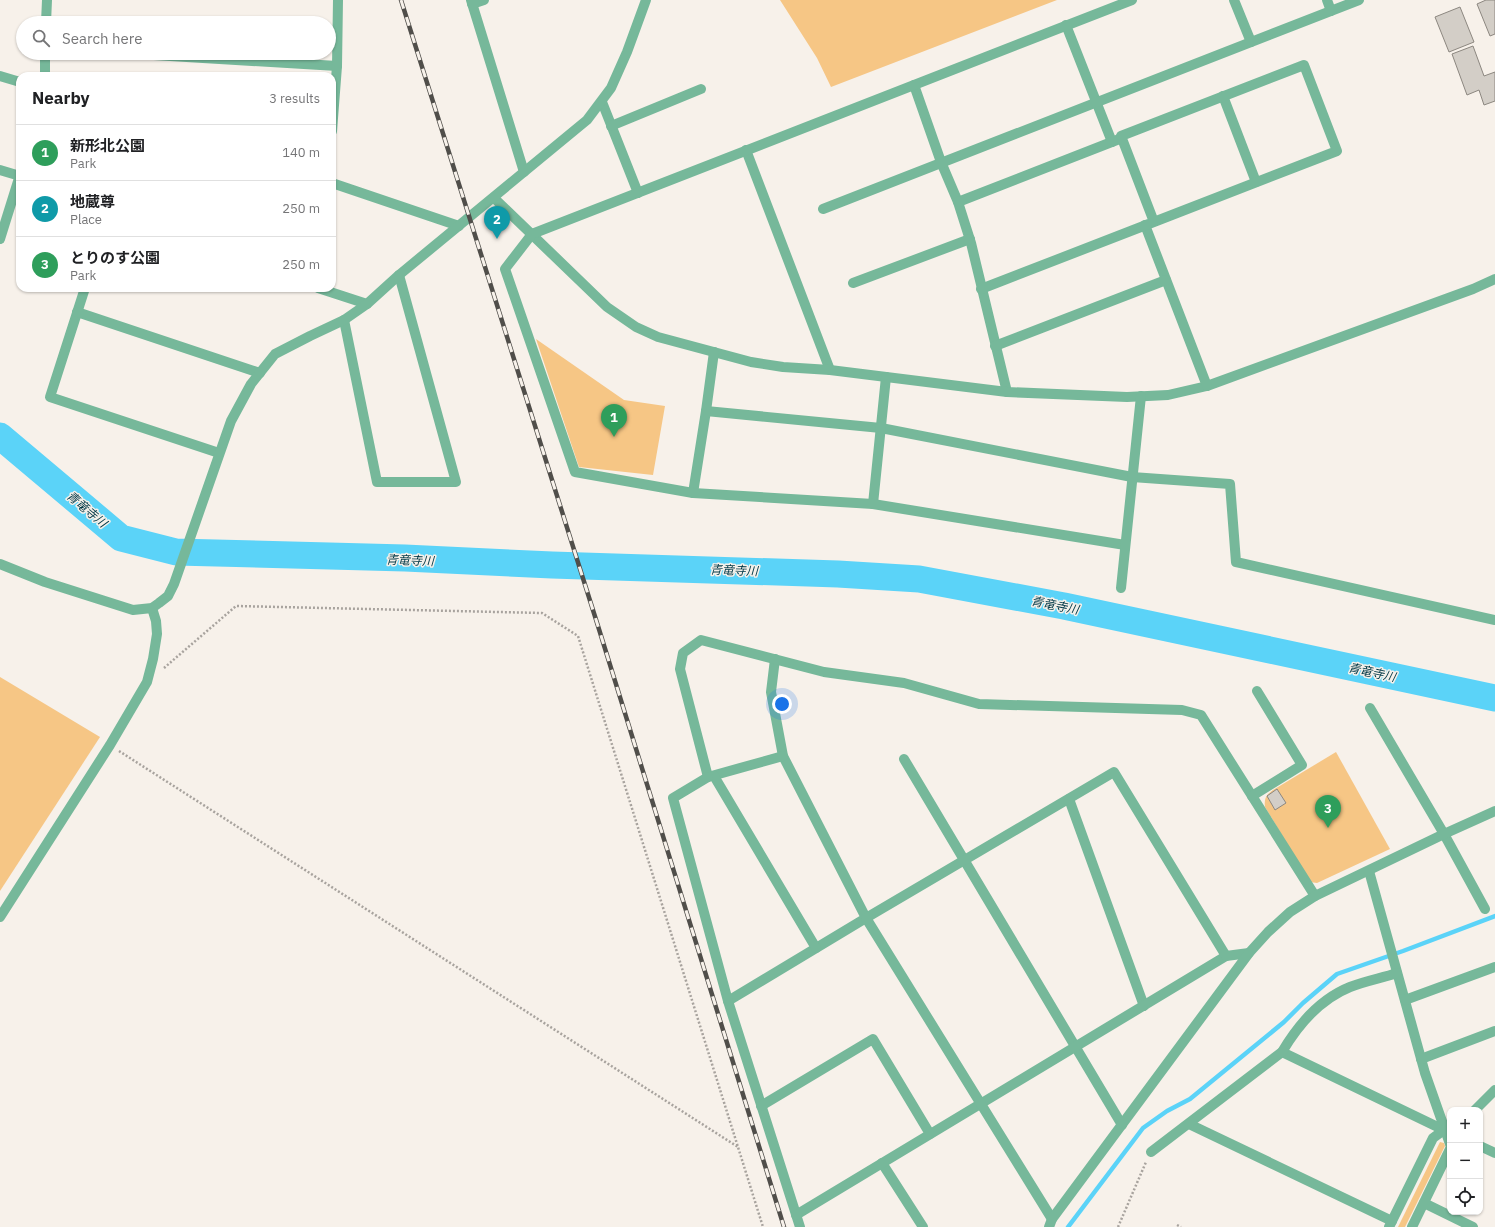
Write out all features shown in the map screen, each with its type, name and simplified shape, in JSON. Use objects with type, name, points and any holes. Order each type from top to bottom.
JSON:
[{"type":"street","points":[[46,0],[46,16]]},
{"type":"street","points":[[336,79],[338,0]]},
{"type":"street","points":[[484,0],[472,2],[524,172]]},
{"type":"street","points":[[0,564],[46,582],[133,610],[152,608],[168,596],[231,421],[251,384],[276,354],[344,320],[367,304],[399,275],[587,120],[602,102],[619,73],[646,0]]},
{"type":"street","points":[[1125,545],[872,504],[693,493],[575,472],[505,269],[532,234],[1132,0]]},
{"type":"street","points":[[1234,0],[1251,42]]},
{"type":"street","points":[[1327,0],[1332,11]]},
{"type":"street","points":[[823,209],[1359,0]]},
{"type":"street","points":[[1066,26],[1112,142]]},
{"type":"street","points":[[45,60],[45,72]]},
{"type":"street","points":[[237,60],[337,66]]},
{"type":"street","points":[[958,202],[1122,138],[1121,136],[1304,65],[1337,151],[981,289]]},
{"type":"street","points":[[0,76],[16,81]]},
{"type":"street","points":[[914,85],[941,162],[958,202],[970,239],[1007,392]]},
{"type":"street","points":[[611,126],[701,88]]},
{"type":"street","points":[[1223,96],[1256,182]]},
{"type":"street","points":[[602,102],[638,192]]},
{"type":"street","points":[[1122,138],[1166,280],[1207,386]]},
{"type":"street","points":[[746,150],[830,370]]},
{"type":"street","points":[[0,170],[16,174]]},
{"type":"street","points":[[336,184],[459,226]]},
{"type":"street","points":[[0,239],[16,188]]},
{"type":"street","points":[[494,198],[607,307],[636,327],[658,337],[751,362],[783,367],[830,370],[1007,392],[1127,397],[1168,395],[1207,386],[1473,289],[1495,279]]},
{"type":"street","points":[[853,283],[970,239]]},
{"type":"street","points":[[344,320],[377,482],[456,482],[399,275]]},
{"type":"street","points":[[995,346],[1166,280]]},
{"type":"street","points":[[84,292],[50,397],[219,453]]},
{"type":"street","points":[[330,292],[367,304]]},
{"type":"street","points":[[77,312],[260,373]]},
{"type":"street","points":[[693,493],[714,352]]},
{"type":"street","points":[[872,504],[886,377]]},
{"type":"street","points":[[1121,588],[1141,396]]},
{"type":"street","points":[[706,411],[881,428],[1132,477],[1230,484],[1236,562],[1495,620]]},
{"type":"street","points":[[0,917],[110,745],[147,682],[157,634],[156,621],[152,608]]},
{"type":"street","points":[[816,948],[711,777],[680,669],[683,653],[700,640],[824,672],[904,683],[978,704],[1182,710],[1201,715],[1315,896]]},
{"type":"street","points":[[775,659],[771,692],[783,756],[866,918],[981,1103],[1051,1223],[1249,953],[1268,932],[1290,912],[1315,896],[1495,811]]},
{"type":"street","points":[[1252,796],[1302,765],[1257,691]]},
{"type":"street","points":[[1370,708],[1444,834],[1485,909]]},
{"type":"street","points":[[783,756],[711,777],[673,798],[728,1001],[800,1227]]},
{"type":"street","points":[[904,759],[1122,1125]]},
{"type":"street","points":[[728,1001],[1114,772],[1226,956]]},
{"type":"street","points":[[1069,799],[1144,1006]]},
{"type":"street","points":[[1369,871],[1421,1059],[1447,1126]]},
{"type":"street","points":[[796,1216],[1226,956],[1249,953]]},
{"type":"street","points":[[1405,1000],[1495,967]]},
{"type":"street","points":[[1151,1152],[1282,1052],[1294,1032],[1313,1012],[1334,996],[1350,987],[1397,973]]},
{"type":"street","points":[[1421,1059],[1495,1031]]},
{"type":"street","points":[[762,1106],[872,1039],[930,1134]]},
{"type":"street","points":[[1282,1052],[1447,1129]]},
{"type":"street","points":[[1478,1107],[1495,1090]]},
{"type":"street","points":[[1189,1124],[1391,1224],[1433,1138],[1447,1130]]},
{"type":"street","points":[[1483,1147],[1495,1153]]},
{"type":"street","points":[[1412,1227],[1447,1155]]},
{"type":"street","points":[[882,1163],[923,1227]]},
{"type":"street","points":[[1424,1203],[1473,1227]]},
{"type":"path","points":[[147,682],[236,606],[542,613],[578,636],[763,1227]]},
{"type":"path","points":[[110,745],[738,1147]]},
{"type":"path","points":[[1118,1227],[1151,1152]]},
{"type":"path","points":[[1177,1225],[1181,1227]]},
{"type":"shaded area","points":[[780,0],[1057,0],[831,87],[817,58]]},
{"type":"shaded area","points":[[536,339],[624,400],[665,406],[653,475],[579,467]]},
{"type":"shaded area","points":[[0,677],[100,737],[0,891]]},
{"type":"shaded area","points":[[1336,752],[1390,849],[1317,883],[1310,882],[1265,807],[1265,799],[1273,790]]},
{"type":"shaded area","points":[[1440,1142],[1444,1143],[1445,1146],[1405,1227],[1398,1227]]},
{"type":"building","points":[[1486,0],[1495,0],[1495,34],[1490,36],[1477,4]]},
{"type":"building","points":[[1460,7],[1474,42],[1449,52],[1435,17]]},
{"type":"building","points":[[1473,46],[1484,76],[1495,72],[1495,101],[1484,105],[1479,90],[1467,95],[1452,54]]},
{"type":"building","points":[[1277,789],[1286,803],[1275,810],[1267,796]]},
{"type":"waterway","name":"青竜寺川","points":[[0,436],[121,538],[176,552],[405,558],[552,565],[838,574],[919,579],[1064,606],[1495,698]]},
{"type":"waterway","points":[[1068,1227],[1143,1128],[1167,1111],[1190,1099],[1284,1022],[1303,1003],[1337,974],[1495,916]]},
{"type":"railway","points":[[401,0],[598,626],[784,1227]]},
{"type":"place","name":"地蔵尊","points":[[497,239]]},
{"type":"place","name":"新形北公園","points":[[614,437]]},
{"type":"place","name":"とりのす公園","points":[[1328,828]]}]
